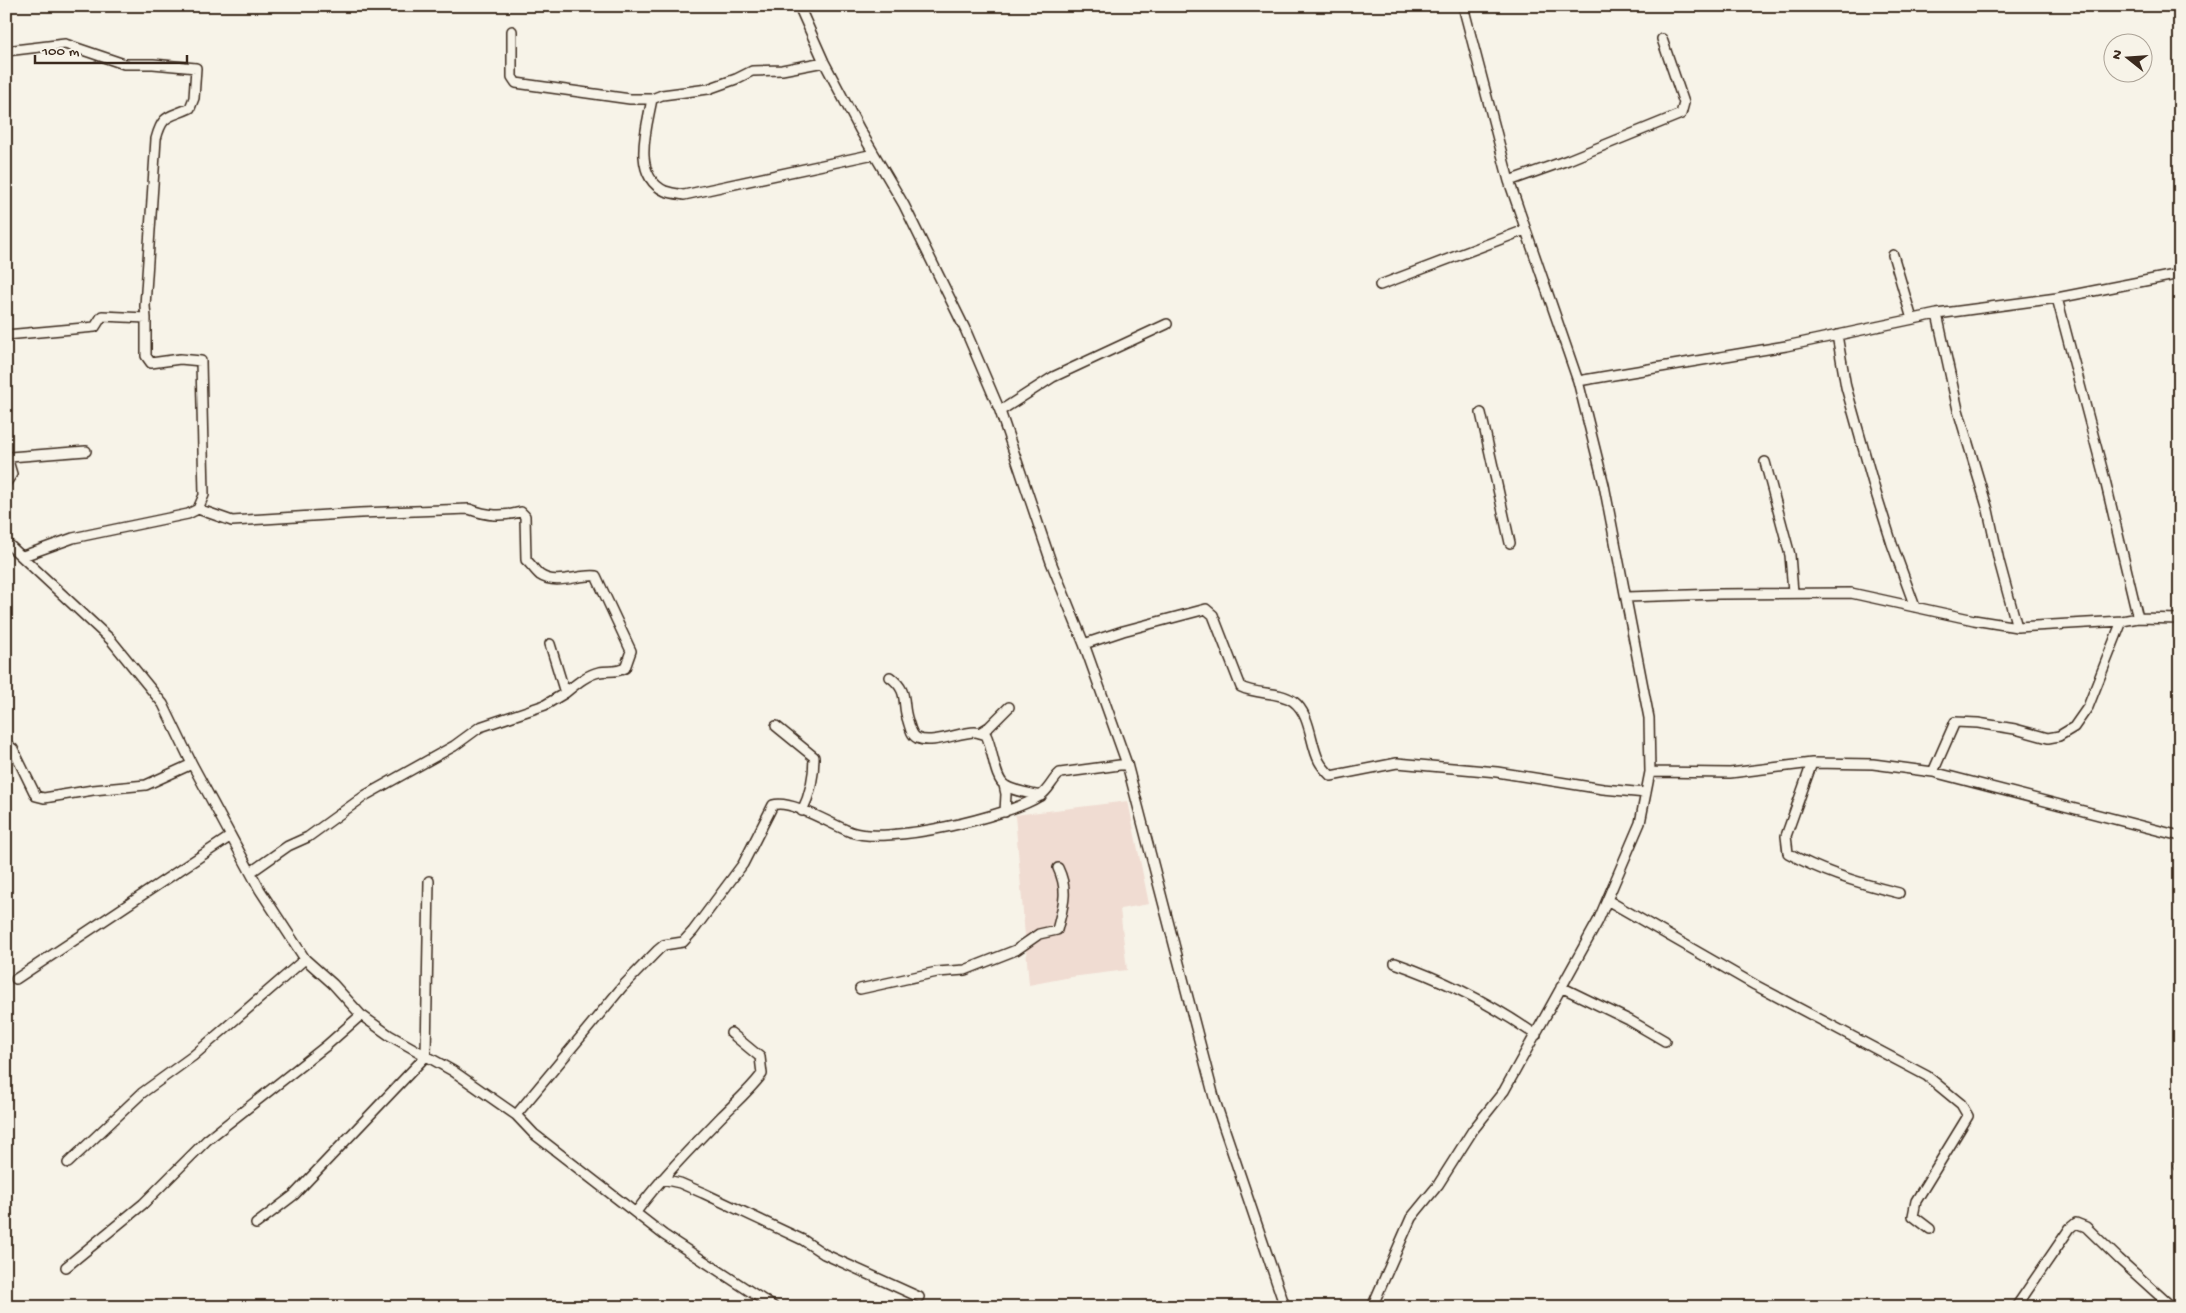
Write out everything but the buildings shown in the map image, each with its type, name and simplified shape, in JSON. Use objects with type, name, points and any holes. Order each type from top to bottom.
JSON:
[{"type":"street","points":[[799,6],[824,62],[908,214],[965,329],[1000,411],[1051,562],[1084,644],[1128,764],[1215,1101],[1285,1307]]},
{"type":"street","points":[[1372,1307],[1411,1218],[1438,1185],[1473,1130],[1504,1091],[1598,921],[1640,822],[1650,772],[1649,718],[1604,485],[1578,381],[1509,181],[1463,6]]},
{"type":"street","points":[[512,31],[512,77],[516,83],[630,99],[652,99],[662,95],[708,90],[752,71],[782,70],[824,62]]},
{"type":"street","points":[[1509,181],[1568,160],[1681,114],[1684,102],[1662,39]]},
{"type":"street","points":[[6,51],[65,44],[124,64],[153,64],[196,68],[194,98],[190,108],[168,115],[160,124],[156,138],[145,306],[146,356],[151,363],[180,359],[201,362],[204,495],[198,509],[188,514],[73,538],[23,556]]},
{"type":"street","points":[[652,99],[645,136],[644,165],[652,181],[665,191],[684,195],[874,154]]},
{"type":"street","points":[[1380,286],[1525,230]]},
{"type":"street","points":[[1893,255],[1912,319]]},
{"type":"street","points":[[1578,381],[1777,348],[1937,314],[2057,298],[2180,274]]},
{"type":"street","points":[[2057,298],[2105,480],[2138,618]]},
{"type":"street","points":[[1937,314],[1958,410],[1988,510],[2017,627]]},
{"type":"street","points":[[6,335],[95,327],[102,316],[146,318]]},
{"type":"street","points":[[1000,411],[1053,377],[1167,324]]},
{"type":"street","points":[[1837,335],[1846,386],[1875,490],[1915,607]]},
{"type":"street","points":[[1481,413],[1510,543]]},
{"type":"street","points":[[6,483],[12,474],[9,464],[10,458],[86,452]]},
{"type":"street","points":[[1765,462],[1790,555],[1793,592]]},
{"type":"street","points":[[198,509],[232,521],[469,509],[483,514],[503,517],[521,512],[525,516],[526,560],[541,576],[562,580],[586,575],[596,576],[631,652],[625,668],[617,672],[599,672],[584,678],[565,693],[545,705],[480,726],[454,746],[366,795],[308,837],[288,846],[251,872]]},
{"type":"street","points":[[6,542],[111,640],[163,704],[192,764],[231,836],[304,959],[333,984],[361,1015],[389,1036],[453,1071],[516,1115],[534,1134],[664,1235],[774,1307]]},
{"type":"street","points":[[1626,597],[1793,592],[1851,593],[1974,620],[2017,627],[2122,621],[2138,618],[2180,619]]},
{"type":"street","points":[[1084,644],[1123,631],[1206,609],[1213,615],[1241,687],[1292,700],[1304,717],[1319,761],[1331,776],[1396,764],[1496,772],[1603,789],[1646,793]]},
{"type":"street","points":[[1932,772],[1955,722],[1978,723],[2015,729],[2048,738],[2059,736],[2074,727],[2088,707],[2122,621]]},
{"type":"street","points":[[550,644],[565,693]]},
{"type":"street","points":[[890,677],[900,685],[905,697],[906,716],[911,732],[917,738],[926,740],[975,732],[986,735],[991,745],[998,778],[1004,785],[1006,794],[1005,812]]},
{"type":"street","points":[[979,733],[989,727],[1009,707]]},
{"type":"street","points":[[776,726],[814,757],[813,780],[809,798],[802,810]]},
{"type":"street","points":[[6,744],[13,749],[36,796],[44,798],[93,790],[146,785],[192,764]]},
{"type":"street","points":[[1650,772],[1730,773],[1812,763],[1873,764],[1932,772],[2180,836]]},
{"type":"street","points":[[1812,763],[1786,836],[1788,853],[1804,862],[1831,872],[1870,886],[1899,893]]},
{"type":"street","points":[[516,1115],[623,986],[664,945],[683,942],[693,931],[743,864],[773,805],[779,803],[802,810],[852,833],[880,836],[977,821],[1005,812],[1041,796],[1060,773],[1128,764]]},
{"type":"street","points":[[1004,785],[1041,796]]},
{"type":"street","points":[[16,979],[231,836]]},
{"type":"street","points":[[860,989],[937,972],[965,970],[1016,950],[1040,934],[1057,930],[1065,899],[1065,882],[1058,868]]},
{"type":"street","points":[[256,1224],[294,1195],[426,1056],[429,881]]},
{"type":"street","points":[[1607,900],[1755,985],[1927,1076],[1962,1104],[1968,1116],[1916,1201],[1913,1216],[1930,1229]]},
{"type":"street","points":[[68,1164],[142,1093],[193,1056],[304,959]]},
{"type":"street","points":[[1395,963],[1451,986],[1517,1021],[1536,1035]]},
{"type":"street","points":[[1562,987],[1629,1020],[1665,1041]]},
{"type":"street","points":[[66,1267],[143,1204],[207,1140],[326,1046],[361,1015]]},
{"type":"street","points":[[636,1212],[662,1179],[746,1094],[762,1074],[760,1057],[731,1033]]},
{"type":"street","points":[[662,1179],[680,1183],[803,1240],[824,1254],[919,1297]]},
{"type":"street","points":[[2016,1307],[2070,1228],[2076,1223],[2086,1226],[2118,1259],[2172,1307]]},
{"type":"shaded area","points":[[1128,801],[1149,904],[1120,909],[1127,970],[1071,977],[1029,985],[1015,815]]}]
